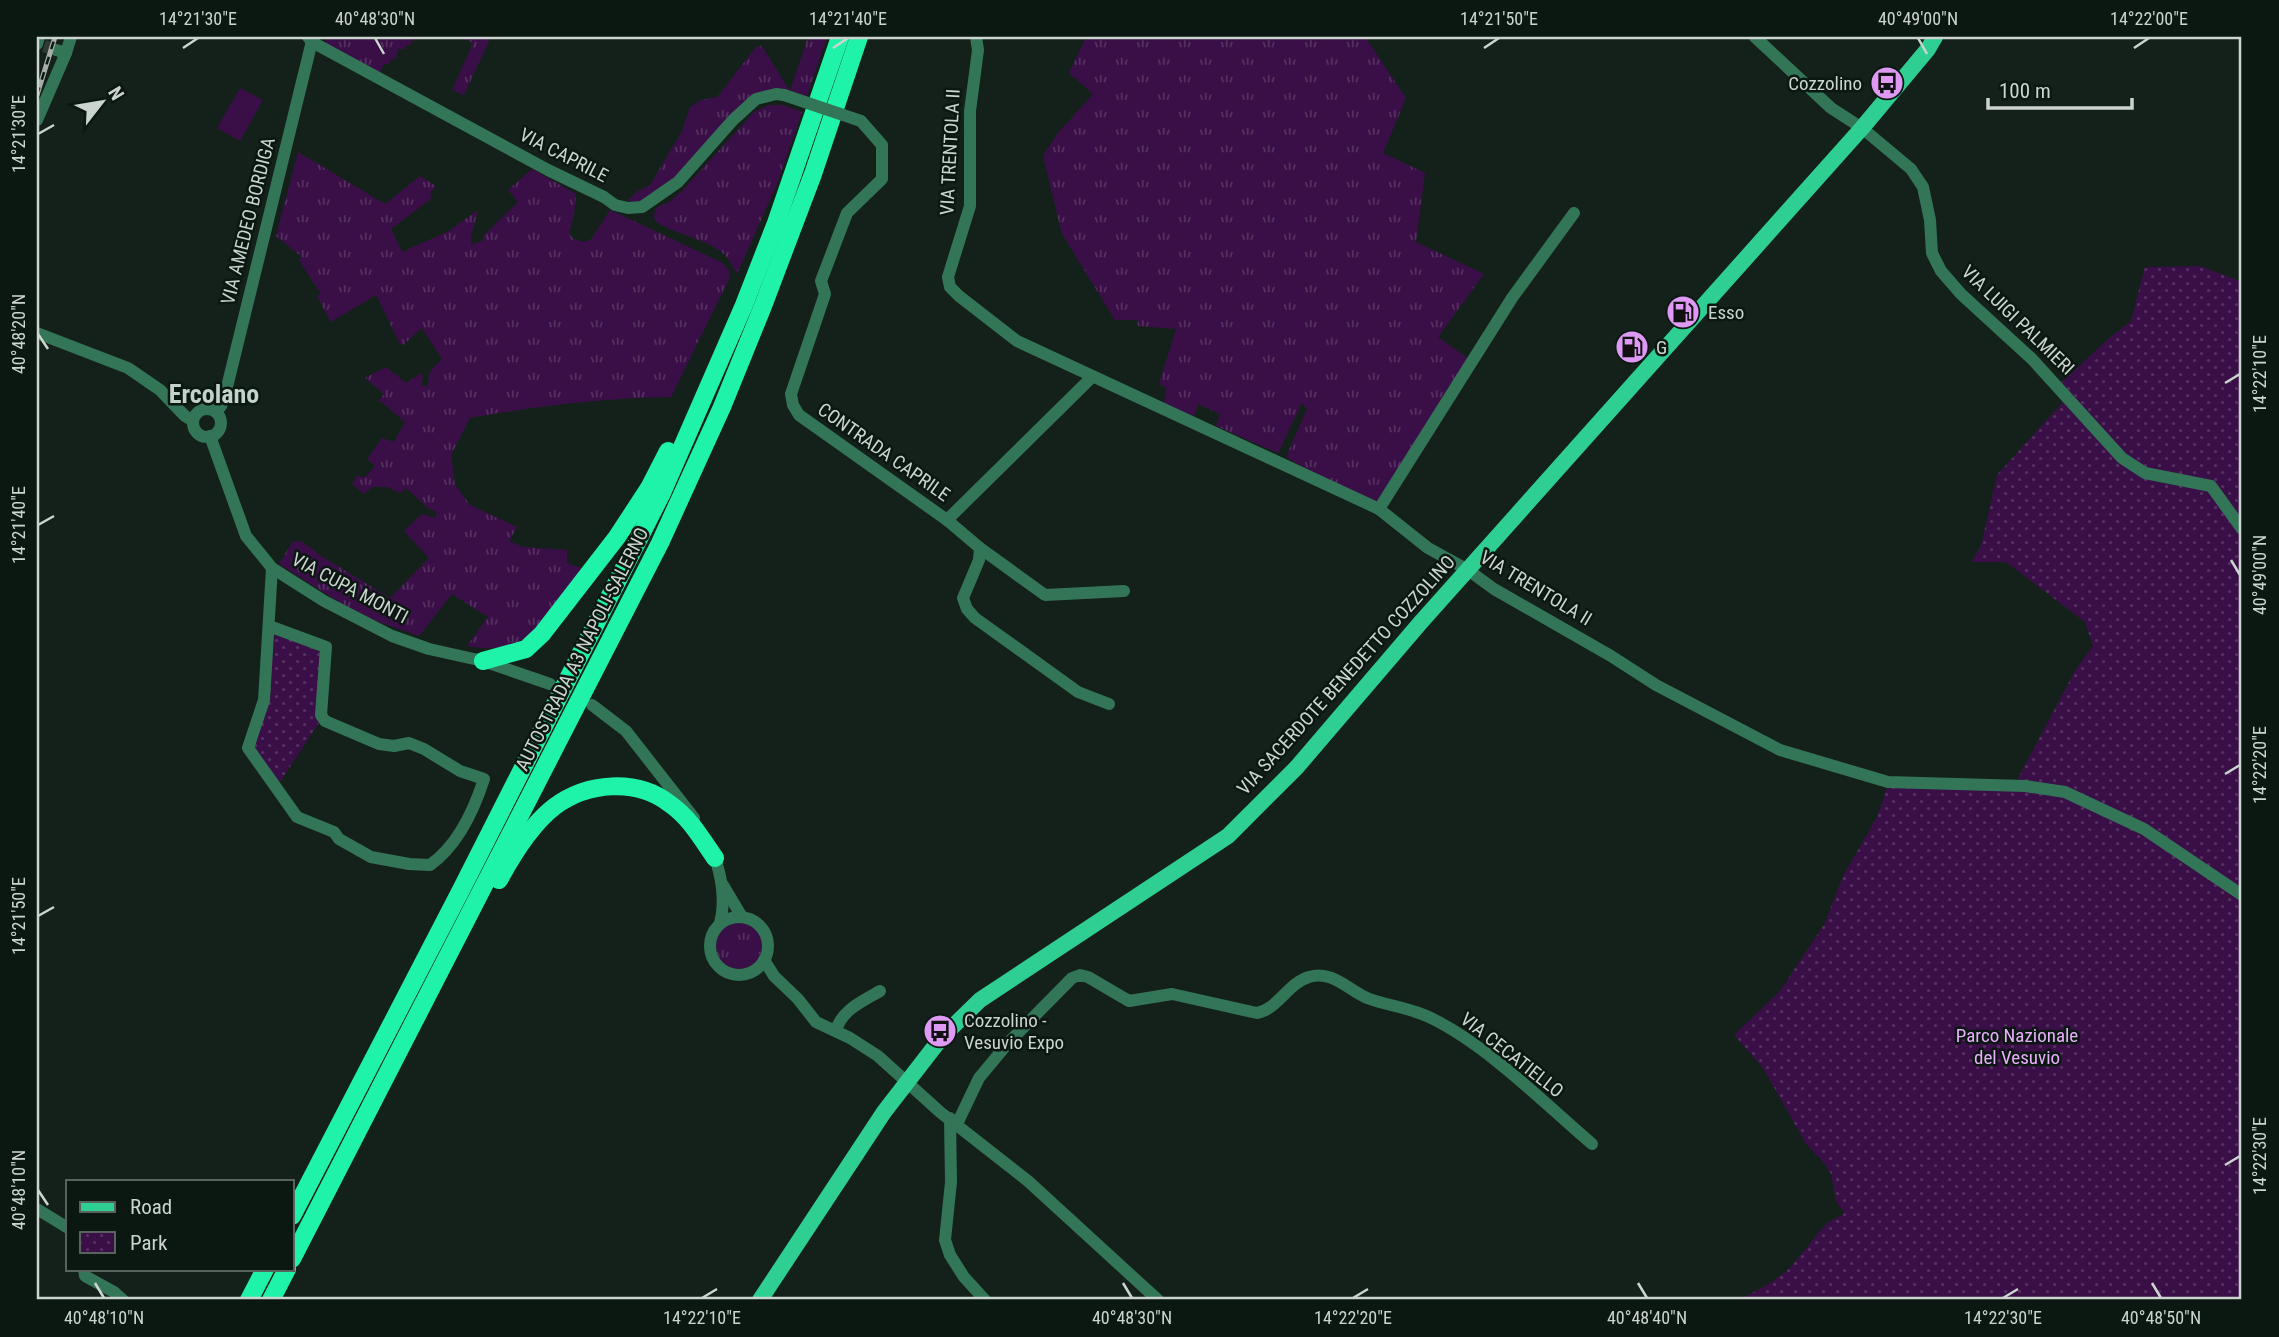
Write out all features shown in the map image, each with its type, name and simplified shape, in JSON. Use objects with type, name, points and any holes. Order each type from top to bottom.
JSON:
[{"type":"highway","name":"AUTOSTRADA A3 NAPOLI-SALERNO","points":[[294,1212],[638,543],[744,305],[776,223],[840,37]]},
{"type":"highway","name":"AUTOSTRADA A3 NAPOLI-SALERNO","points":[[294,1255],[660,543],[722,407],[763,306],[859,37]]},
{"type":"highway","points":[[483,661],[526,649],[542,634],[617,537],[649,488],[715,353],[744,305]]},
{"type":"highway","points":[[431,990],[460,951],[502,874],[531,831],[553,808],[576,794],[601,786],[624,786],[647,791],[668,802],[688,819],[715,858]]},
{"type":"highway","points":[[249,1300],[264,1270]]},
{"type":"highway","points":[[271,1300],[286,1270]]},
{"type":"main road","name":"VIA SACERDOTE BENEDETTO COZZOLINO","points":[[760,1300],[884,1112],[943,1037],[979,1000],[1228,836],[1297,767],[1468,570],[1862,128],[1936,37]]},
{"type":"street","points":[[37,120],[46,46],[71,37]]},
{"type":"street","name":"VIA TRENTOLA II","points":[[976,37],[978,50],[970,111],[970,206],[948,277],[950,287],[1017,341],[1244,444],[1379,509],[1428,548],[1468,570],[1494,589],[1656,685],[1780,750],[1888,782],[2025,786],[2064,792],[2144,829],[2242,895]]},
{"type":"street","name":"VIA LUIGI PALMIERI","points":[[1755,37],[1831,108],[1862,128],[1911,169],[1923,187],[1935,262],[1953,286],[2032,359],[2122,458],[2145,472],[2211,486],[2242,529]]},
{"type":"street","name":"VIA CAPRILE","points":[[311,38],[548,170],[615,205],[628,208],[642,207],[678,182],[733,120],[757,99],[776,94],[785,95],[862,121]]},
{"type":"street","name":"VIA AMEDEO BORDIGA","points":[[216,412],[226,391],[311,38]]},
{"type":"street","name":"CONTRADA CAPRILE","points":[[862,121],[882,145],[882,179],[847,213],[821,281],[825,294],[791,394],[799,415],[947,520],[1092,377]]},
{"type":"street","points":[[1379,509],[1512,298],[1574,213]]},
{"type":"street","points":[[37,333],[128,368],[144,377],[185,416],[194,421]]},
{"type":"street","points":[[204,409],[216,412],[221,425],[215,434],[200,435],[196,431],[194,421],[196,415],[204,409]]},
{"type":"street","name":"VIA CUPA MONTI","points":[[210,436],[246,536],[272,568],[324,601],[392,636],[429,649],[483,661],[550,684]]},
{"type":"street","points":[[947,520],[980,548],[1045,595],[1124,591]]},
{"type":"street","points":[[980,548],[979,560],[963,598],[967,609],[975,618],[1078,692],[1110,704]]},
{"type":"street","points":[[269,626],[326,647],[321,715],[325,721],[379,744],[394,746],[409,743],[460,771],[484,779],[460,832],[430,865],[371,857],[340,839],[334,832],[297,817],[248,748],[264,700],[272,568]]},
{"type":"street","points":[[592,705],[626,731],[706,834],[720,878],[723,912],[720,923]]},
{"type":"street","points":[[720,878],[742,917]]},
{"type":"street","points":[[742,917],[753,920],[761,928],[767,938],[768,949],[764,960],[753,971],[743,975],[722,970],[714,962],[709,941],[720,923],[730,918],[742,917]]},
{"type":"street","points":[[764,960],[774,976],[798,999],[816,1022],[878,1056],[907,1084],[1028,1181],[1158,1300]]},
{"type":"street","points":[[753,971],[774,976]]},
{"type":"street","name":"VIA CECATIELLO","points":[[953,1121],[979,1078],[1008,1043],[1072,978],[1080,975],[1088,977],[1129,1001],[1172,994],[1257,1013],[1265,1011],[1297,983],[1309,977],[1328,976],[1366,998],[1432,1018],[1473,1044],[1592,1144]]},
{"type":"street","points":[[836,1031],[846,1013],[880,991]]},
{"type":"street","points":[[953,1121],[945,1240],[950,1255],[964,1277],[985,1300]]},
{"type":"street","points":[[37,1209],[66,1227]]},
{"type":"street","points":[[84,1270],[85,1276],[123,1300]]},
{"type":"green space","points":[[327,37],[359,37],[379,41],[381,37],[414,37],[410,46],[406,45],[404,50],[399,48],[395,60],[392,58],[388,65],[384,64],[379,74],[325,47]]},
{"type":"green space","points":[[461,37],[491,37],[464,95],[452,90],[473,43]]},
{"type":"green space","points":[[808,37],[827,37],[807,96],[790,91]]},
{"type":"green space","points":[[1086,37],[1369,37],[1367,40],[1406,98],[1383,153],[1425,173],[1416,242],[1484,274],[1438,337],[1470,360],[1374,505],[1287,458],[1307,409],[1302,403],[1278,453],[1216,426],[1220,414],[1198,404],[1194,416],[1164,405],[1166,388],[1159,384],[1176,329],[1138,326],[1137,320],[1115,320],[1062,234],[1043,156],[1058,133],[1093,94],[1069,73]]},
{"type":"green space","points":[[756,47],[763,48],[790,91],[754,98],[666,188],[640,202],[627,201],[650,185],[682,131],[690,107],[701,100],[717,97]]},
{"type":"green space","points":[[240,88],[263,100],[240,141],[217,128]]},
{"type":"green space","points":[[770,105],[783,105],[802,112],[777,184],[737,274],[727,257],[717,249],[663,226],[655,221],[654,214],[656,208],[681,192],[755,111]]},
{"type":"green space","points":[[298,152],[385,204],[420,176],[436,186],[430,193],[432,198],[391,229],[402,252],[449,231],[478,210],[471,245],[484,240],[483,236],[518,202],[508,190],[532,169],[576,194],[569,233],[573,239],[585,242],[591,239],[610,210],[723,263],[729,271],[730,277],[671,397],[570,403],[470,418],[451,455],[455,485],[470,505],[517,527],[509,541],[523,547],[567,550],[567,563],[585,569],[542,623],[512,645],[496,648],[467,646],[488,617],[452,594],[419,636],[361,616],[279,564],[293,541],[303,542],[390,598],[429,558],[404,531],[422,514],[435,518],[437,512],[428,508],[406,488],[400,493],[387,487],[372,487],[364,494],[352,484],[357,476],[365,477],[375,466],[367,459],[382,438],[394,442],[405,422],[379,400],[384,394],[365,378],[386,367],[406,383],[421,373],[421,385],[428,387],[429,372],[442,359],[422,328],[403,345],[400,344],[376,295],[331,322],[317,296],[321,294],[299,260],[302,257],[276,236]]},
{"type":"green space","name":"Parco Nazionale del Vesuvio","points":[[2200,266],[2242,282],[2242,1300],[1739,1300],[1769,1284],[1789,1269],[1826,1224],[1845,1213],[1836,1201],[1831,1174],[1806,1144],[1763,1068],[1734,1035],[1780,991],[1825,923],[1843,876],[1877,817],[1890,779],[2016,782],[2076,669],[2093,646],[2085,622],[2006,562],[1971,562],[1981,546],[1997,475],[2064,401],[2060,384],[2131,321],[2145,267]]},
{"type":"green space","points":[[275,631],[321,650],[320,721],[278,785],[253,749],[267,698]]},
{"type":"green space","points":[[739,923],[755,930],[762,946],[755,962],[739,969],[723,962],[716,946],[723,930]]},
{"type":"tunnel","points":[[44,46],[56,50]]},
{"type":"railway","points":[[37,95],[55,37]]},
{"type":"place","name":"Cozzolino","points":[[1887,83]]},
{"type":"place","name":"Esso","points":[[1683,312]]},
{"type":"place","name":"G","points":[[1632,347]]},
{"type":"place","name":"Cozzolino - Vesuvio Expo","points":[[940,1031]]},
{"type":"district","name":"Ercolano","points":[[214,394]]}]
